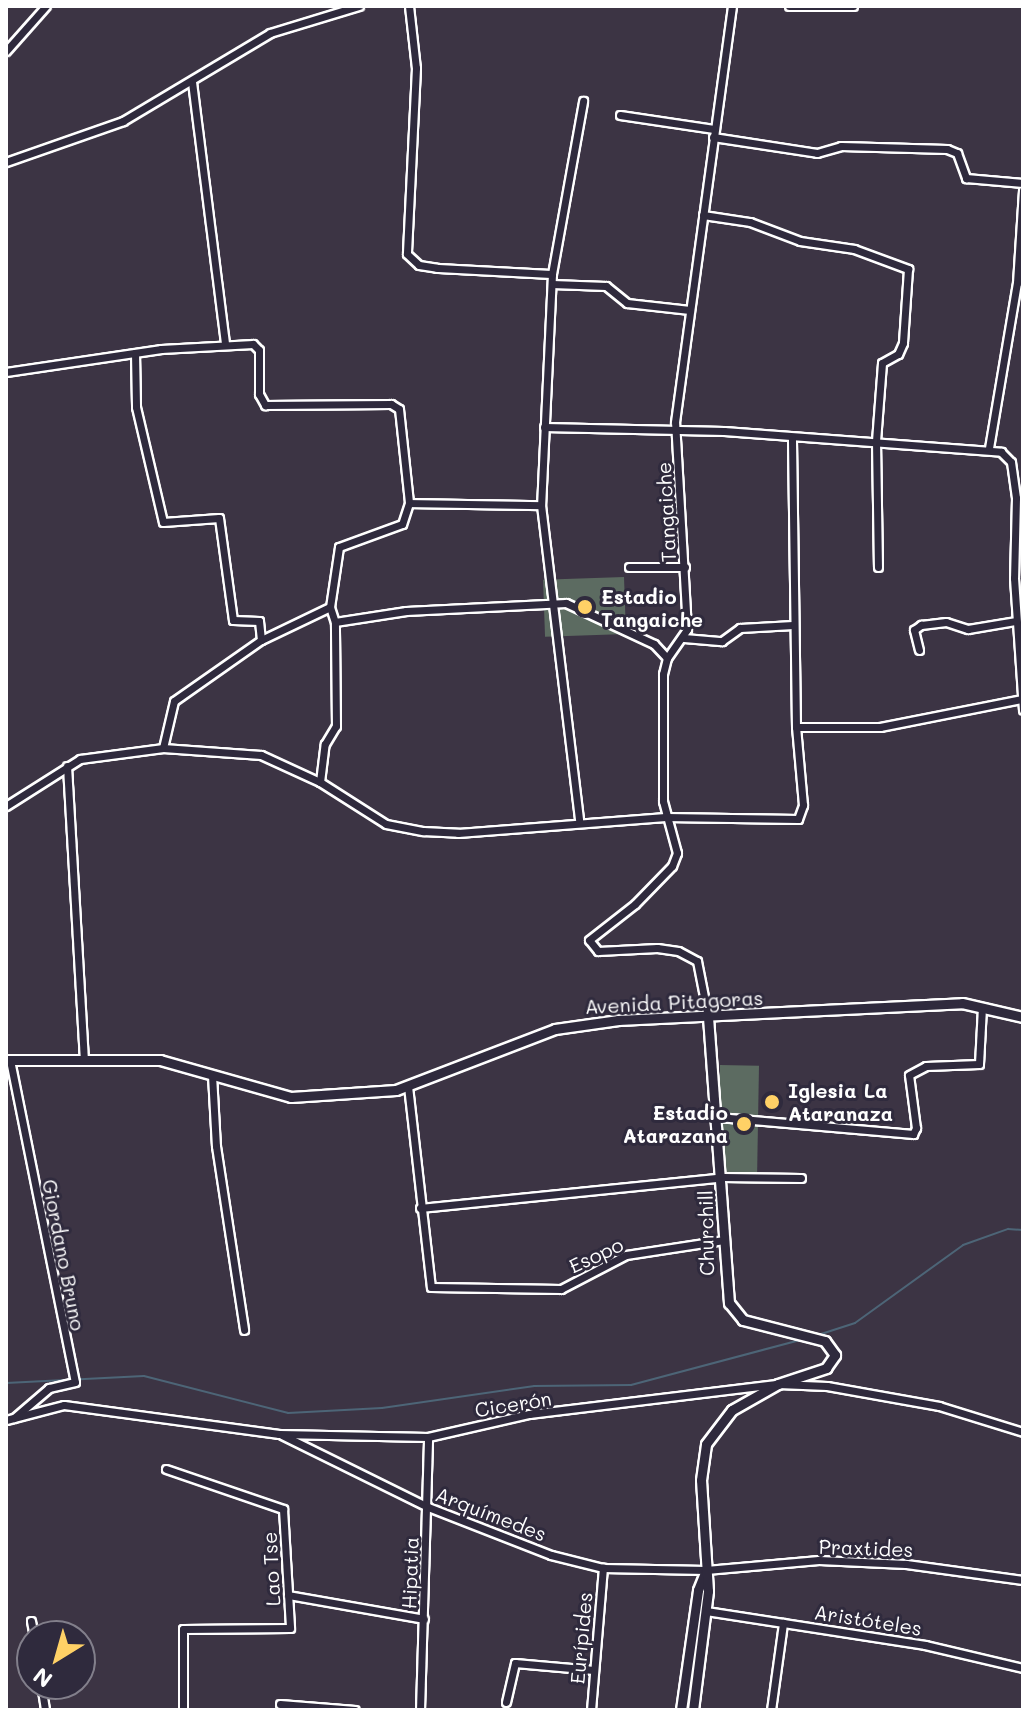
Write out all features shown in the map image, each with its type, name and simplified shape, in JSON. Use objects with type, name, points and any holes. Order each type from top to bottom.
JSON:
[{"type":"main road","name":"Avenida Pitagoras","points":[[8,1060],[160,1060],[291,1097],[408,1086],[555,1029],[618,1020],[962,1003],[1023,1017]]},
{"type":"main road","name":"Churchill","points":[[708,1017],[723,1177],[726,1292],[738,1316],[833,1347],[835,1355],[826,1368],[778,1384]]},
{"type":"main road","points":[[693,1710],[706,1611],[701,1480],[706,1444],[732,1410],[778,1384]]},
{"type":"main road","points":[[681,1710],[698,1590],[706,1570]]},
{"type":"street","points":[[6,51],[46,6]]},
{"type":"street","points":[[6,162],[123,121],[270,33],[359,6]]},
{"type":"street","points":[[409,6],[416,68],[407,254],[419,265],[437,268],[552,274]]},
{"type":"street","name":"Tangaiche","points":[[684,638],[685,567],[677,432],[690,310],[732,6]]},
{"type":"street","points":[[789,6],[853,6]]},
{"type":"street","points":[[192,82],[225,343]]},
{"type":"street","points":[[579,820],[549,603],[541,505],[552,274],[583,101]]},
{"type":"street","points":[[620,115],[817,153],[841,146],[947,149],[957,153],[966,178],[1023,183]]},
{"type":"street","points":[[989,448],[1017,283],[1023,190]]},
{"type":"street","points":[[703,215],[750,222],[800,241],[854,249],[908,269],[903,343],[898,354],[882,363],[876,441],[878,567]]},
{"type":"street","points":[[552,284],[606,286],[627,303],[690,310]]},
{"type":"street","points":[[6,372],[225,343],[258,348],[259,394],[270,407],[398,407],[409,503],[398,528],[335,552],[330,607],[335,622],[336,726],[325,744],[320,782]]},
{"type":"street","points":[[135,353],[136,407],[163,522],[219,518],[232,617],[235,622],[259,621],[261,640]]},
{"type":"street","points":[[544,427],[989,448],[1011,462],[1019,498],[1016,621],[1020,639],[1023,710]]},
{"type":"street","points":[[6,806],[67,766],[97,755],[163,748],[261,755],[320,782],[386,824],[423,831],[458,833],[579,820],[615,823],[665,817],[798,819],[803,805],[796,727],[792,437]]},
{"type":"street","points":[[409,503],[541,505]]},
{"type":"street","points":[[629,567],[685,567]]},
{"type":"street","points":[[335,622],[406,611],[549,603],[592,613],[654,644],[667,658]]},
{"type":"street","points":[[163,748],[174,701],[261,640],[330,607]]},
{"type":"street","points":[[919,650],[914,630],[921,625],[946,622],[968,629],[1016,621]]},
{"type":"street","points":[[708,1017],[697,961],[667,950],[591,948],[594,932],[635,904],[672,866],[677,839],[665,817],[667,658],[684,638],[722,641],[740,628],[793,625]]},
{"type":"street","points":[[796,727],[880,727],[1022,699]]},
{"type":"street","points":[[67,766],[84,1060]]},
{"type":"street","points":[[718,1117],[913,1134],[916,1128],[909,1075],[926,1066],[979,1064],[982,1007]]},
{"type":"street","name":"Giordano Bruno","points":[[8,1060],[74,1381],[49,1388],[9,1420]]},
{"type":"street","points":[[212,1075],[216,1146],[244,1330]]},
{"type":"street","points":[[408,1086],[420,1208],[723,1177],[801,1178]]},
{"type":"street","name":"Esopo","points":[[420,1208],[428,1279],[434,1288],[561,1289],[626,1255],[724,1240]]},
{"type":"street","name":"Cicerón","points":[[9,1420],[64,1405],[279,1434],[428,1437],[529,1414],[778,1384],[827,1386],[939,1406],[1023,1432]]},
{"type":"street","name":"Arquímedes","points":[[279,1434],[428,1507],[551,1555],[603,1568],[706,1570]]},
{"type":"street","name":"Hipatia","points":[[420,1710],[428,1437]]},
{"type":"street","name":"Lao Tse","points":[[166,1469],[283,1509],[290,1628],[183,1629],[183,1710]]},
{"type":"street","name":"Praxtides","points":[[706,1570],[819,1560],[906,1564],[1023,1580]]},
{"type":"street","name":"Eurípides","points":[[591,1710],[603,1568]]},
{"type":"street","points":[[288,1595],[424,1619]]},
{"type":"street","name":"Aristóteles","points":[[706,1611],[925,1645],[1023,1668]]},
{"type":"street","points":[[771,1710],[783,1623]]},
{"type":"street","points":[[506,1702],[515,1663],[594,1670]]},
{"type":"street","points":[[280,1704],[355,1710]]},
{"type":"green space","points":[[624,577],[626,634],[545,637],[543,580]]},
{"type":"green space","points":[[720,1065],[759,1066],[757,1184],[718,1183]]},
{"type":"waterway","points":[[818,1335],[855,1323],[963,1245],[1008,1229],[1023,1230]]},
{"type":"waterway","points":[[6,1383],[144,1376],[288,1413],[382,1408],[534,1386],[631,1385],[804,1339]]},
{"type":"place","name":"Estadio Tangaiche","points":[[585,607]]},
{"type":"place","name":"Iglesia La Ataranaza","points":[[772,1102]]},
{"type":"place","name":"Estadio Atarazana","points":[[744,1124]]}]
